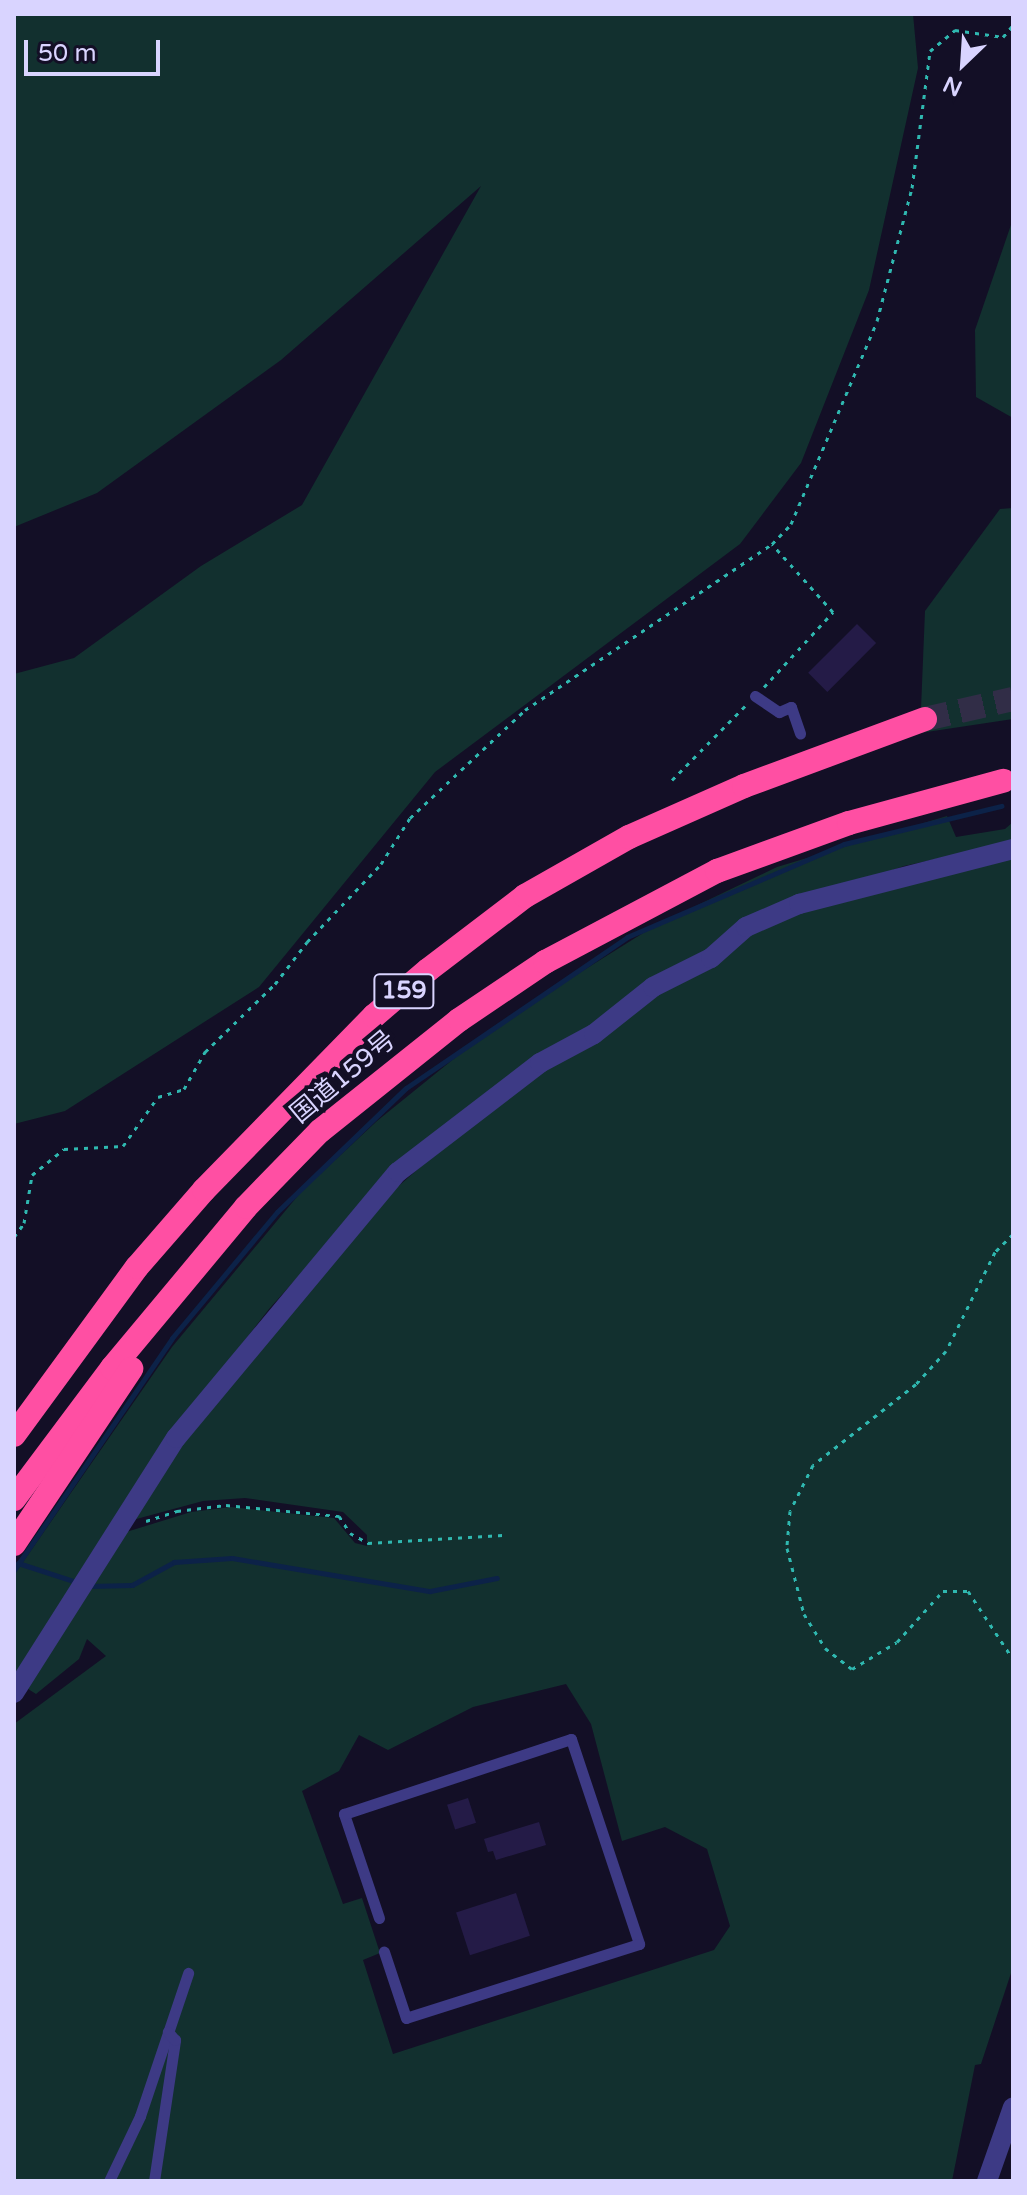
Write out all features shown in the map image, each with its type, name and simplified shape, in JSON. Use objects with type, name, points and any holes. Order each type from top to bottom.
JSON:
[{"type":"highway","name":"国道159号","points":[[14,1435],[89,1331],[204,1190],[353,1037],[428,970],[525,896],[629,837],[744,786],[925,719]]},
{"type":"highway","name":"国道159号","points":[[14,1499],[112,1368],[246,1207],[320,1131],[379,1080],[545,962],[717,871],[849,823],[1003,781]]},
{"type":"highway","name":"159","points":[[14,1544],[246,1207]]},
{"type":"highway","name":"159","points":[[14,1421],[89,1331]]},
{"type":"street","points":[[14,1693],[176,1438],[398,1172],[540,1063],[594,1034],[653,987],[711,958],[756,922],[799,904],[1013,849]]},
{"type":"street","points":[[987,2181],[1013,2107]]},
{"type":"lane","points":[[755,696],[779,712],[791,707],[800,733]]},
{"type":"lane","points":[[379,1918],[344,1814],[571,1739],[639,1944],[406,2018],[384,1952]]},
{"type":"lane","points":[[109,2181],[127,2150],[188,1973]]},
{"type":"lane","points":[[154,2181],[175,2040],[168,2032]]},
{"type":"path","points":[[14,1237],[24,1223],[32,1175],[64,1149],[123,1146],[158,1097],[184,1089],[205,1052],[275,984],[307,942],[381,864],[410,818],[525,710],[772,544],[791,524],[877,321],[912,188],[930,51],[955,30],[1003,37],[1013,25]]},
{"type":"path","points":[[672,780],[833,612],[772,544]]},
{"type":"path","points":[[1013,1234],[995,1252],[946,1351],[916,1384],[813,1465],[790,1511],[787,1548],[804,1614],[825,1648],[852,1669],[897,1642],[943,1591],[968,1591],[1013,1659]]},
{"type":"path","points":[[116,1532],[177,1511],[226,1505],[339,1516],[350,1533],[368,1543],[503,1535]]},
{"type":"green space","points":[[14,14],[913,14],[918,68],[869,290],[801,463],[740,544],[435,772],[259,987],[65,1111],[14,1124],[14,674],[74,658],[201,566],[302,505],[481,186],[281,360],[97,493],[14,527]]},
{"type":"green space","points":[[1013,219],[1013,418],[976,397],[975,330]]},
{"type":"green space","points":[[1013,508],[1013,719],[920,733],[925,611],[1000,509]]},
{"type":"green space","points":[[947,816],[956,837],[1005,829],[1013,822],[1013,842],[904,866],[744,922],[374,1192],[269,1309],[200,1398],[14,1678],[14,1575],[172,1347],[301,1192],[377,1121],[493,1027],[656,925],[777,867]]},
{"type":"green space","points":[[1013,853],[1013,1967],[981,2064],[975,2065],[952,2181],[14,2181],[14,1724],[106,1656],[87,1639],[79,1659],[36,1694],[25,1687],[123,1533],[191,1512],[231,1507],[334,1518],[355,1543],[367,1546],[367,1535],[343,1512],[245,1498],[203,1501],[129,1521],[175,1450],[378,1204],[465,1128],[549,1066],[763,922]],"holes":[[[566,1684],[591,1724],[622,1841],[665,1827],[707,1849],[730,1926],[714,1950],[393,2054],[363,1960],[380,1953],[362,1898],[343,1904],[302,1791],[339,1771],[359,1735],[388,1750],[473,1707]]]},
{"type":"building","points":[[857,624],[876,643],[827,692],[808,673]]},
{"type":"building","points":[[468,1798],[476,1823],[455,1830],[447,1805]]},
{"type":"building","points":[[539,1822],[546,1845],[496,1860],[493,1851],[488,1852],[484,1839]]},
{"type":"building","points":[[516,1893],[530,1936],[470,1955],[456,1912]]},
{"type":"waterway","points":[[14,1570],[172,1338],[277,1212],[406,1088],[627,937],[844,844],[1001,806]]},
{"type":"waterway","points":[[90,1586],[132,1585],[174,1562],[232,1558],[430,1591],[497,1578]]},
{"type":"waterway","points":[[18,1563],[76,1582]]},
{"type":"tunnel","points":[[925,719],[1013,699]]}]
